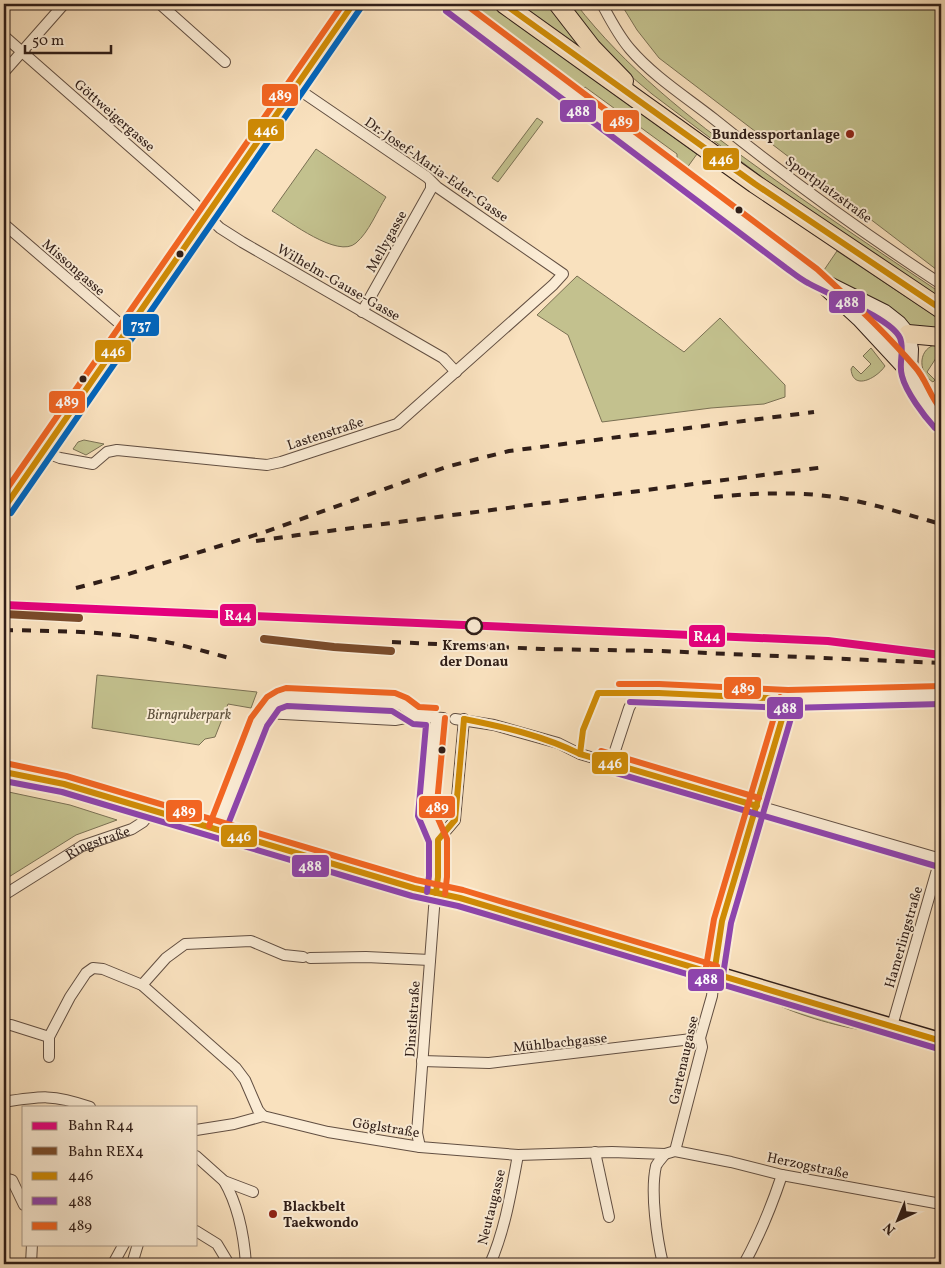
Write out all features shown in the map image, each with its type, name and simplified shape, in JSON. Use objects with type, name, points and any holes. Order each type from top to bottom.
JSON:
[{"type":"highway","points":[[504,4],[652,111],[828,234],[941,309]]},
{"type":"highway","points":[[558,4],[592,48],[652,111]]},
{"type":"highway","points":[[908,334],[941,337]]},
{"type":"main road","points":[[4,772],[50,781],[153,810],[414,888],[714,974],[893,1019],[941,1041]]},
{"type":"street","points":[[4,72],[64,4]]},
{"type":"street","points":[[160,4],[225,62]]},
{"type":"street","points":[[4,508],[353,4]]},
{"type":"street","points":[[451,4],[811,275],[848,308],[910,374],[928,408],[941,422]]},
{"type":"street","name":"Sportplatzstraße","points":[[602,4],[621,38],[655,72],[731,133],[839,214],[941,284]]},
{"type":"street","name":"Göttweigergasse","points":[[4,36],[208,215]]},
{"type":"street","name":"Dr.-Josef-Maria-Eder-Gasse","points":[[295,87],[427,177],[431,182],[563,274]]},
{"type":"street","name":"Mellygasse","points":[[362,312],[431,189],[431,182]]},
{"type":"street","name":"Wilhelm-Gause-Gasse","points":[[208,215],[220,228],[242,242],[443,358],[456,372]]},
{"type":"street","name":"Missongasse","points":[[4,224],[128,330]]},
{"type":"street","name":"Lastenstraße","points":[[44,452],[60,458],[93,464],[107,452],[117,450],[267,465],[397,424],[563,274]]},
{"type":"street","points":[[811,275],[885,312],[899,323],[908,334],[911,349],[910,374]]},
{"type":"street","points":[[848,308],[888,328],[908,334]]},
{"type":"street","points":[[611,763],[629,708],[637,693],[788,699],[941,695]]},
{"type":"street","points":[[217,829],[259,722],[273,702],[286,697],[394,702],[416,716]]},
{"type":"street","name":"Gartenaugasse","points":[[663,1264],[659,1248],[654,1192],[657,1164],[670,1152],[699,1060],[702,1047],[700,1038],[712,996],[722,921],[788,699]]},
{"type":"street","points":[[265,713],[395,720],[416,716],[440,718],[427,816],[438,840],[455,820],[460,719],[494,725],[558,743],[580,754],[941,858]]},
{"type":"street","name":"Ringstraße","points":[[4,895],[82,846],[132,829],[143,822],[153,810]]},
{"type":"street","name":"Dinstlstraße","points":[[420,1147],[417,1133],[438,877],[438,840]]},
{"type":"street","name":"Hamerlingstraße","points":[[893,1019],[941,858]]},
{"type":"street","points":[[142,986],[166,958],[185,944],[206,942],[251,941],[284,955],[306,958],[366,957],[430,960]]},
{"type":"street","points":[[49,1057],[49,1037],[70,997],[86,973],[93,968],[103,969],[142,986],[236,1068],[245,1080],[258,1110],[263,1116]]},
{"type":"street","points":[[4,1025],[10,1025],[49,1037]]},
{"type":"street","name":"Mühlbachgasse","points":[[422,1061],[489,1063],[700,1038]]},
{"type":"street","points":[[4,1102],[45,1096],[60,1097],[87,1106]]},
{"type":"street","name":"Göglstraße","points":[[198,1130],[234,1124],[263,1116],[328,1132],[420,1147],[518,1155],[594,1152]]},
{"type":"street","points":[[594,1152],[609,1217]]},
{"type":"street","name":"Herzogstraße","points":[[594,1152],[670,1152],[732,1162],[782,1175],[939,1204]]},
{"type":"street","name":"Neutaugasse","points":[[490,1264],[499,1241],[509,1204],[518,1155]]},
{"type":"street","points":[[198,1158],[224,1181],[230,1192],[236,1209],[246,1264]]},
{"type":"street","points":[[744,1264],[766,1222],[776,1198],[782,1175]]},
{"type":"street","points":[[4,1178],[12,1180],[22,1201]]},
{"type":"street","points":[[224,1181],[253,1192]]},
{"type":"street","points":[[198,1232],[217,1244],[229,1264]]},
{"type":"street","points":[[31,1264],[32,1246]]},
{"type":"street","points":[[113,1264],[123,1246]]},
{"type":"street","points":[[132,1264],[137,1246]]},
{"type":"green space","points":[[467,4],[489,4],[697,154],[684,172],[677,166],[677,154],[585,87],[580,93]]},
{"type":"green space","points":[[518,4],[548,4],[560,22],[588,53],[586,55]]},
{"type":"green space","points":[[566,4],[576,4],[615,49],[682,110],[753,164],[941,293],[941,299],[783,193],[652,94],[597,44]]},
{"type":"green space","name":"Bundessportanlage","points":[[621,4],[941,4],[941,273],[659,58],[637,30]]},
{"type":"green space","points":[[537,118],[543,122],[498,182],[492,178]]},
{"type":"green space","points":[[316,149],[386,197],[365,233],[356,243],[348,247],[326,243],[301,230],[272,211]]},
{"type":"green space","points":[[837,251],[941,320],[941,331],[909,326],[899,314],[822,273]]},
{"type":"green space","points":[[577,276],[684,352],[720,318],[785,385],[785,397],[764,404],[711,408],[602,422],[568,335],[537,315]]},
{"type":"green space","points":[[934,345],[941,348],[941,358],[938,355],[927,372],[935,380],[933,382],[925,374],[922,363],[925,352]]},
{"type":"green space","points":[[871,348],[885,366],[872,378],[861,381],[856,380],[851,369],[853,366],[861,374],[871,364],[863,356]]},
{"type":"green space","points":[[84,440],[104,444],[86,455],[73,449],[78,442]]},
{"type":"green space","name":"Birngruberpark","points":[[97,675],[257,692],[251,708],[228,704],[215,737],[205,739],[199,745],[92,728]]},
{"type":"green space","points":[[4,791],[70,805],[117,820],[76,835],[4,880]]},
{"type":"green space","points":[[773,1000],[873,1029],[873,1031],[836,1025],[782,1007],[772,1002]]},
{"type":"railway","points":[[76,588],[122,576],[265,532],[446,467],[509,451],[814,412]]},
{"type":"railway","points":[[256,541],[825,467]]},
{"type":"railway","points":[[714,497],[745,494],[809,494],[866,503],[941,524]]},
{"type":"railway","points":[[4,630],[132,636],[190,647],[229,658]]},
{"type":"railway","points":[[392,642],[941,663]]},
{"type":"rail line","name":"R44","points":[[4,605],[828,641],[941,655]]},
{"type":"rail line","name":"REX4","points":[[4,614],[79,618]]},
{"type":"rail line","name":"REX4","points":[[264,639],[391,651]]},
{"type":"transit line","name":"489","points":[[4,493],[343,4]]},
{"type":"transit line","name":"446","points":[[4,508],[353,4]]},
{"type":"transit line","name":"489","points":[[465,4],[817,269],[868,316],[904,354],[919,372],[941,409]]},
{"type":"transit line","name":"446","points":[[504,4],[755,184],[941,309]]},
{"type":"transit line","name":"737","points":[[11,513],[360,9]]},
{"type":"transit line","name":"488","points":[[446,11],[797,276],[872,315],[894,330],[900,338],[902,347],[901,371],[904,382],[916,404],[935,428]]},
{"type":"transit line","name":"489","points":[[619,684],[788,690],[941,686]]},
{"type":"transit line","name":"489","points":[[209,826],[251,718],[267,697],[277,691],[286,688],[395,693],[407,698],[419,707],[436,708]]},
{"type":"transit line","name":"446","points":[[580,754],[583,730],[598,693],[659,693],[788,699]]},
{"type":"transit line","name":"489","points":[[705,973],[714,919],[780,697]]},
{"type":"transit line","name":"446","points":[[714,974],[722,921],[788,699]]},
{"type":"transit line","name":"488","points":[[723,975],[731,923],[796,701]]},
{"type":"transit line","name":"488","points":[[630,702],[788,708],[941,704]]},
{"type":"transit line","name":"488","points":[[225,832],[267,726],[279,709],[287,706],[392,711],[413,724],[426,725],[418,816],[429,842],[427,892]]},
{"type":"transit line","name":"489","points":[[445,718],[436,814],[447,839],[445,894]]},
{"type":"transit line","name":"446","points":[[464,719],[524,733],[580,754],[757,806]]},
{"type":"transit line","name":"446","points":[[436,893],[438,840],[455,820],[464,719]]},
{"type":"transit line","name":"489","points":[[601,751],[759,798]]},
{"type":"transit line","name":"489","points":[[5,763],[66,776],[416,880],[463,890],[717,966]]},
{"type":"transit line","name":"488","points":[[606,770],[939,867]]},
{"type":"transit line","name":"446","points":[[4,772],[64,784],[414,888],[460,898],[941,1041]]},
{"type":"transit line","name":"488","points":[[4,781],[62,792],[412,896],[458,906],[939,1049]]},
{"type":"place","name":"Bundessportanlage","points":[[850,134]]},
{"type":"place","name":"Krems an der Donau","points":[[474,626]]},
{"type":"place","name":"Blackbelt Taekwondo","points":[[273,1214]]}]
